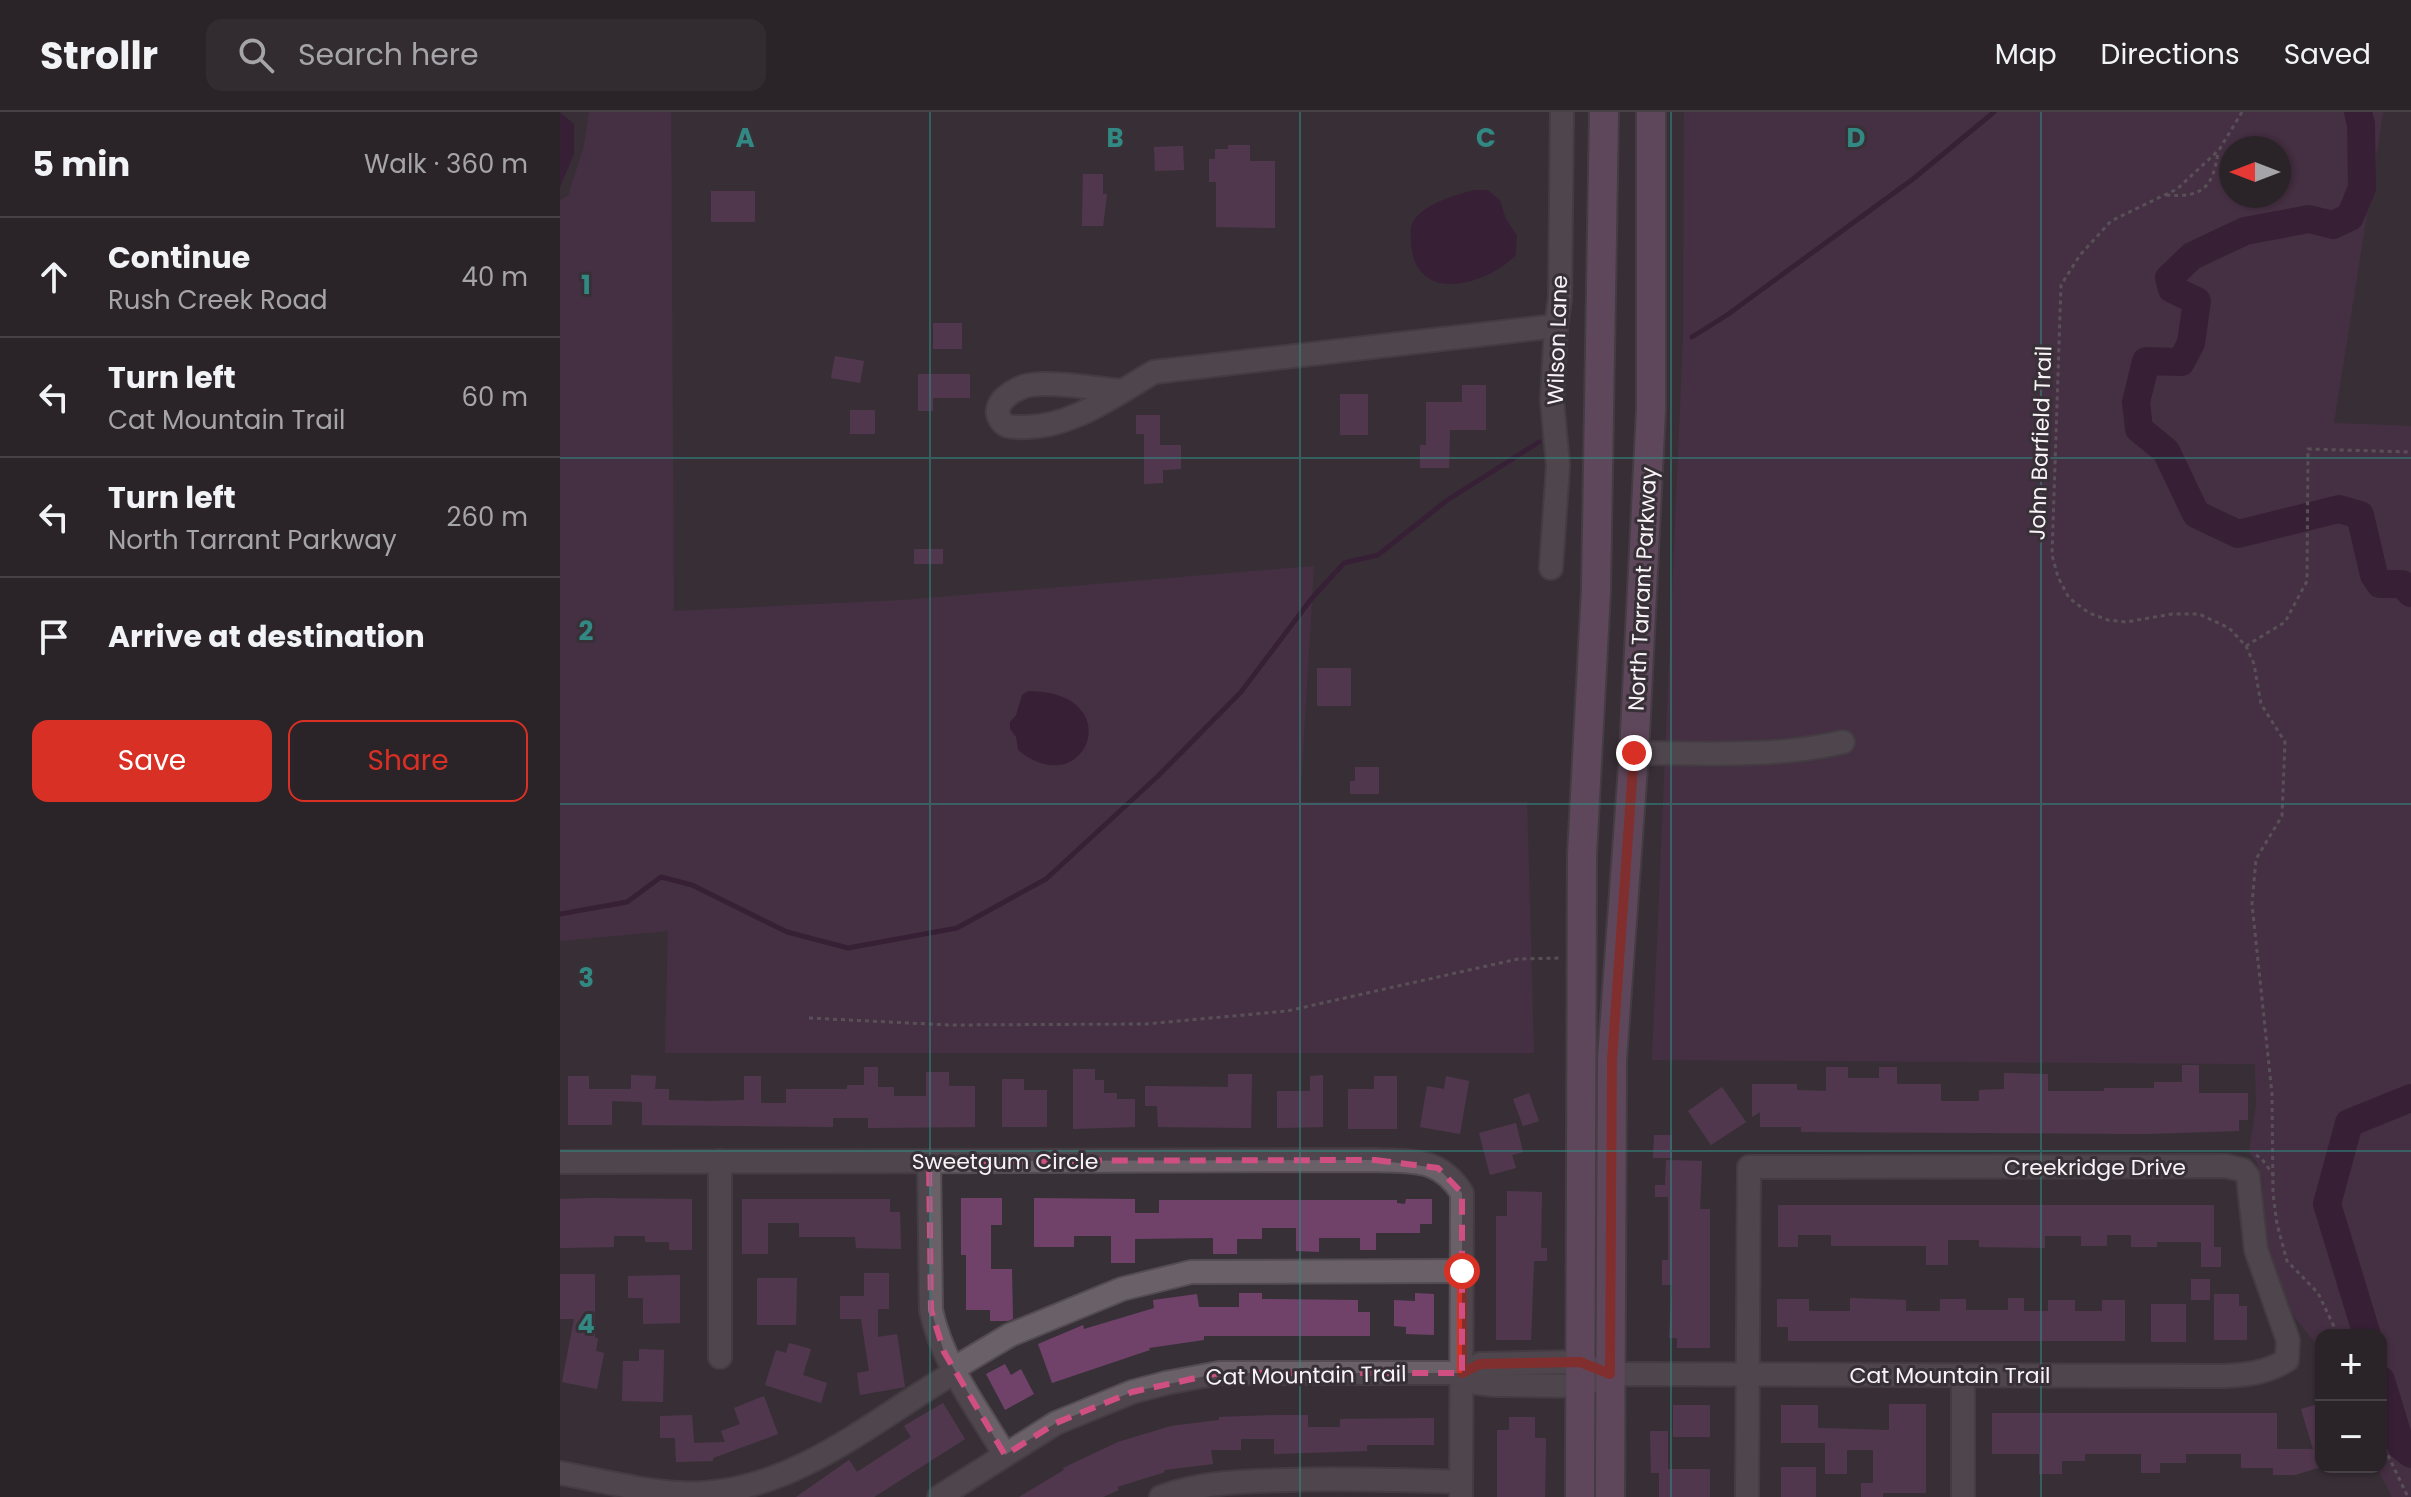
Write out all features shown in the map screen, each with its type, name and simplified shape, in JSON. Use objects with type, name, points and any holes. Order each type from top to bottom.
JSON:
[{"type":"main road","points":[[1580,1497],[1582,835],[1596,590],[1604,112]]},
{"type":"main road","name":"North Tarrant Parkway","points":[[1610,1497],[1612,1060],[1634,753],[1651,409],[1651,112]]},
{"type":"street","name":"Wilson Lane","points":[[1551,568],[1558,466],[1552,400],[1560,299],[1562,112]]},
{"type":"street","points":[[1123,391],[1027,385],[1006,395],[1000,403],[999,415],[1002,423],[1009,427],[1040,429],[1086,412],[1123,391],[1154,372],[1556,326]]},
{"type":"street","points":[[1634,753],[1805,751],[1843,742]]},
{"type":"street","points":[[720,1161],[720,1357]]},
{"type":"street","points":[[929,1161],[931,1310],[936,1333],[954,1370],[1005,1455]]},
{"type":"street","name":"Sweetgum Circle","points":[[560,1162],[1417,1162],[1448,1173],[1462,1193],[1462,1271]]},
{"type":"street","name":"Creekridge Drive","points":[[1748,1375],[1749,1167],[2226,1166],[2243,1170],[2248,1176],[2251,1191],[2256,1250],[2288,1340],[2287,1360]]},
{"type":"street","points":[[560,1473],[646,1490],[702,1493],[775,1478],[808,1464],[1010,1335],[1122,1289],[1191,1272],[1462,1271],[1461,1489],[1377,1479],[1231,1481],[1183,1489],[1161,1497]]},
{"type":"street","name":"Cat Mountain Trail","points":[[939,1497],[1056,1423],[1132,1392],[1219,1373],[1462,1373],[1477,1383],[1495,1385],[1580,1374],[2223,1376],[2272,1370],[2287,1360]]},
{"type":"street","points":[[1747,1497],[1748,1375]]},
{"type":"street","points":[[1963,1375],[1963,1497]]},
{"type":"path","name":"John Barfield Trail","points":[[2227,136],[2242,112]]},
{"type":"path","points":[[2166,195],[2186,197],[2200,191],[2210,180],[2219,150]]},
{"type":"path","name":"John Barfield Trail","points":[[2219,150],[2177,189],[2111,221],[2080,255],[2061,285],[2052,555],[2058,577],[2069,598],[2089,613],[2126,622],[2172,614],[2199,614],[2229,628],[2246,646]]},
{"type":"path","points":[[2335,1329],[2318,1293],[2287,1261],[2273,1194],[2272,1094],[2252,904],[2256,859],[2282,816],[2285,742],[2261,704],[2254,664],[2246,646],[2285,622],[2307,581],[2308,449],[2411,452]]},
{"type":"path","points":[[809,1018],[949,1025],[1146,1024],[1287,1011],[1518,959],[1581,958]]},
{"type":"path","points":[[2387,1453],[2408,1497]]},
{"type":"highlighted area","points":[[1375,1160],[1438,1168],[1462,1193],[1462,1373],[1219,1373],[1132,1392],[1056,1423],[1005,1455],[944,1352],[931,1310],[929,1161]]},
{"type":"shaded area","points":[[560,112],[574,124],[574,154],[560,187]]},
{"type":"shaded area","points":[[589,112],[671,112],[674,611],[903,600],[1314,566],[1300,802],[1527,802],[1534,1053],[665,1053],[668,931],[560,941],[560,200],[568,196],[584,146]]},
{"type":"shaded area","points":[[1684,112],[2383,112],[2334,423],[2411,426],[2411,1497],[2392,1497],[2380,1473],[2387,1473],[2387,1329],[2315,1329],[2315,1342],[2293,1315],[2269,1250],[2263,1212],[2263,1181],[2257,1163],[2249,1152],[2256,1106],[2255,1064],[1652,1060],[1683,340]]},
{"type":"shaded area","points":[[1474,190],[1488,190],[1500,200],[1506,219],[1517,235],[1516,255],[1488,275],[1454,284],[1439,283],[1425,276],[1416,264],[1411,244],[1412,223],[1433,204]]},
{"type":"shaded area","points":[[1028,691],[1060,696],[1079,708],[1088,724],[1087,742],[1078,756],[1063,764],[1042,764],[1018,750],[1010,722],[1016,715],[1022,695]]},
{"type":"building","points":[[1228,145],[1250,145],[1250,161],[1275,161],[1275,228],[1216,227],[1216,182],[1209,182],[1209,159],[1215,159],[1215,149],[1228,149]]},
{"type":"building","points":[[1183,146],[1184,170],[1155,171],[1154,147]]},
{"type":"building","points":[[1083,174],[1103,174],[1103,194],[1107,194],[1103,226],[1082,226]]},
{"type":"building","points":[[711,191],[755,191],[755,222],[711,222]]},
{"type":"building","points":[[933,323],[962,323],[962,349],[933,349]]},
{"type":"building","points":[[835,356],[864,361],[860,383],[831,378]]},
{"type":"building","points":[[918,374],[970,374],[970,398],[933,398],[933,411],[918,411]]},
{"type":"building","points":[[1462,385],[1486,385],[1486,430],[1450,430],[1449,468],[1420,468],[1420,445],[1426,445],[1426,402],[1462,402]]},
{"type":"building","points":[[1340,394],[1368,394],[1368,435],[1340,435]]},
{"type":"building","points":[[850,410],[875,410],[875,434],[850,434]]},
{"type":"building","points":[[1136,415],[1160,415],[1160,445],[1181,445],[1181,469],[1163,470],[1163,483],[1144,484],[1144,434],[1136,434]]},
{"type":"building","points":[[914,549],[943,549],[943,564],[914,564]]},
{"type":"building","points":[[1317,668],[1351,668],[1351,706],[1317,706]]},
{"type":"building","points":[[1355,767],[1379,767],[1379,794],[1350,794],[1350,781],[1355,781]]},
{"type":"building","points":[[2182,1065],[2199,1065],[2199,1093],[2248,1093],[2248,1120],[2239,1120],[2239,1131],[2144,1134],[1801,1132],[1801,1127],[1760,1127],[1760,1112],[1752,1117],[1752,1084],[1797,1084],[1797,1090],[1826,1091],[1826,1067],[1848,1067],[1848,1078],[1879,1078],[1879,1067],[1897,1067],[1897,1084],[1941,1084],[1941,1101],[1979,1101],[1979,1090],[2004,1089],[2004,1073],[2048,1074],[2048,1091],[2104,1091],[2104,1088],[2154,1088],[2154,1082],[2182,1082]]},
{"type":"building","points":[[864,1067],[878,1067],[878,1087],[894,1087],[894,1096],[926,1096],[926,1072],[949,1072],[949,1086],[975,1086],[975,1127],[868,1128],[868,1118],[833,1118],[833,1127],[642,1125],[642,1102],[612,1101],[612,1125],[568,1125],[568,1076],[589,1076],[589,1089],[631,1089],[631,1075],[656,1076],[655,1089],[669,1089],[669,1100],[710,1101],[744,1100],[744,1076],[761,1076],[761,1103],[786,1103],[786,1089],[847,1089],[847,1085],[864,1085]]},
{"type":"building","points":[[1073,1069],[1095,1069],[1095,1080],[1104,1080],[1104,1093],[1117,1093],[1117,1099],[1135,1099],[1135,1127],[1073,1129]]},
{"type":"building","points":[[1228,1074],[1252,1074],[1251,1128],[1158,1127],[1157,1106],[1145,1106],[1145,1086],[1228,1087]]},
{"type":"building","points":[[1323,1075],[1323,1127],[1277,1128],[1277,1091],[1310,1091],[1310,1076]]},
{"type":"building","points":[[1374,1076],[1397,1076],[1397,1129],[1348,1129],[1348,1089],[1374,1089]]},
{"type":"building","points":[[1446,1076],[1469,1081],[1460,1134],[1420,1127],[1427,1086],[1444,1089]]},
{"type":"building","points":[[1002,1079],[1024,1079],[1024,1090],[1047,1090],[1047,1127],[1002,1127]]},
{"type":"building","points":[[1722,1087],[1746,1122],[1711,1145],[1688,1111]]},
{"type":"building","points":[[1529,1093],[1539,1121],[1523,1126],[1513,1099]]},
{"type":"building","points":[[1516,1123],[1523,1152],[1512,1155],[1516,1168],[1490,1175],[1479,1133]]},
{"type":"building","points":[[1654,1135],[1672,1135],[1672,1158],[1653,1158]]},
{"type":"building","points":[[1666,1160],[1702,1161],[1700,1209],[1710,1209],[1710,1348],[1677,1348],[1677,1338],[1669,1338],[1672,1285],[1662,1285],[1662,1260],[1668,1260],[1668,1197],[1655,1197],[1655,1185],[1665,1185]]},
{"type":"building","points":[[1507,1191],[1542,1192],[1541,1248],[1547,1248],[1547,1261],[1534,1261],[1531,1340],[1496,1340],[1496,1216],[1507,1216]]},
{"type":"building","points":[[961,1198],[1002,1198],[1002,1225],[991,1225],[991,1269],[1012,1269],[1013,1319],[990,1321],[990,1310],[966,1310],[966,1255],[961,1255]]},
{"type":"building","points":[[1034,1198],[1135,1199],[1135,1213],[1159,1213],[1159,1200],[1397,1200],[1397,1203],[1405,1204],[1406,1199],[1432,1199],[1432,1224],[1420,1224],[1420,1233],[1376,1233],[1376,1250],[1360,1250],[1360,1238],[1319,1238],[1319,1252],[1296,1251],[1296,1228],[1262,1228],[1262,1239],[1237,1239],[1237,1254],[1213,1254],[1213,1238],[1135,1239],[1135,1263],[1111,1263],[1111,1236],[1074,1236],[1074,1247],[1034,1247]]},
{"type":"building","points":[[560,1199],[692,1199],[692,1250],[669,1250],[669,1242],[645,1242],[645,1236],[614,1236],[614,1247],[560,1248]]},
{"type":"building","points":[[742,1199],[890,1199],[890,1212],[900,1212],[901,1249],[856,1248],[855,1237],[799,1237],[799,1223],[768,1223],[768,1254],[742,1254]]},
{"type":"building","points":[[1778,1205],[2214,1205],[2214,1247],[2221,1247],[2221,1267],[2201,1267],[2201,1242],[2157,1242],[2157,1247],[2131,1247],[2131,1235],[2107,1235],[2107,1246],[2081,1246],[2081,1236],[2045,1236],[2045,1248],[1979,1247],[1979,1240],[1948,1240],[1948,1265],[1926,1265],[1926,1246],[1831,1246],[1831,1235],[1798,1235],[1798,1247],[1778,1247]]},
{"type":"building","points":[[864,1273],[889,1273],[889,1309],[878,1309],[878,1337],[897,1334],[905,1387],[860,1395],[857,1373],[869,1371],[861,1319],[840,1319],[840,1296],[864,1296]]},
{"type":"building","points":[[560,1274],[595,1274],[596,1351],[604,1353],[597,1389],[562,1382],[574,1319],[560,1319]]},
{"type":"building","points":[[680,1275],[680,1323],[643,1324],[643,1298],[628,1298],[628,1276]]},
{"type":"building","points":[[757,1278],[797,1278],[796,1325],[757,1325]]},
{"type":"building","points":[[2191,1279],[2210,1279],[2210,1300],[2191,1300]]},
{"type":"building","points":[[1239,1293],[1262,1293],[1262,1299],[1358,1300],[1358,1312],[1370,1312],[1370,1336],[1204,1336],[1204,1340],[1149,1348],[1052,1383],[1038,1344],[1083,1325],[1084,1329],[1154,1308],[1153,1300],[1197,1294],[1199,1307],[1239,1307]]},
{"type":"building","points":[[1415,1293],[1434,1294],[1434,1335],[1406,1334],[1406,1327],[1394,1326],[1394,1300],[1415,1301]]},
{"type":"building","points":[[2214,1294],[2239,1294],[2239,1306],[2247,1306],[2247,1340],[2214,1340]]},
{"type":"building","points":[[1850,1298],[1906,1300],[1906,1311],[1940,1311],[1940,1299],[1966,1299],[1966,1310],[2008,1310],[2008,1298],[2024,1298],[2024,1311],[2048,1311],[2048,1300],[2075,1300],[2075,1311],[2102,1311],[2102,1300],[2125,1300],[2125,1341],[1788,1341],[1788,1327],[1777,1327],[1777,1299],[1809,1299],[1809,1311],[1850,1311]]},
{"type":"building","points":[[2151,1304],[2186,1304],[2186,1342],[2151,1342]]},
{"type":"building","points":[[789,1343],[811,1349],[803,1375],[827,1383],[821,1403],[765,1385],[776,1350],[786,1353]]},
{"type":"building","points":[[639,1349],[664,1350],[663,1402],[622,1401],[623,1361],[639,1361]]},
{"type":"building","points":[[1005,1364],[1011,1375],[1021,1369],[1034,1394],[1005,1410],[986,1374]]},
{"type":"building","points":[[764,1396],[778,1434],[713,1458],[713,1461],[676,1462],[675,1438],[660,1438],[660,1416],[692,1415],[694,1443],[725,1442],[721,1431],[740,1424],[734,1408]]},
{"type":"building","points":[[943,1403],[965,1439],[874,1497],[796,1497],[849,1460],[857,1472],[911,1437],[904,1426]]},
{"type":"building","points":[[1889,1404],[1926,1404],[1926,1493],[1883,1493],[1883,1497],[1861,1497],[1861,1483],[1873,1483],[1873,1450],[1847,1450],[1847,1474],[1825,1474],[1825,1443],[1781,1443],[1781,1405],[1818,1405],[1818,1428],[1889,1430]]},
{"type":"building","points":[[1673,1405],[1710,1405],[1710,1437],[1673,1437]]},
{"type":"building","points":[[2315,1405],[2315,1469],[2295,1475],[2273,1475],[2273,1468],[2241,1468],[2241,1454],[2186,1454],[2186,1463],[2160,1463],[2160,1473],[2141,1473],[2141,1454],[2085,1454],[2085,1461],[2062,1461],[2062,1474],[2039,1474],[2039,1454],[1992,1454],[1992,1413],[2277,1413],[2277,1449],[2313,1449],[2301,1409]]},
{"type":"building","points":[[1308,1415],[1308,1427],[1340,1427],[1340,1419],[1434,1418],[1434,1445],[1367,1445],[1367,1451],[1274,1454],[1274,1439],[1241,1439],[1241,1450],[1211,1450],[1213,1464],[1164,1470],[1117,1487],[1119,1490],[1103,1497],[1019,1497],[1063,1468],[1118,1442],[1171,1426],[1219,1420],[1219,1417]]},
{"type":"building","points":[[1509,1417],[1535,1417],[1535,1438],[1546,1438],[1545,1497],[1497,1497],[1497,1430],[1509,1430]]},
{"type":"building","points":[[1650,1431],[1668,1431],[1668,1469],[1710,1469],[1710,1497],[1659,1497],[1659,1473],[1651,1473]]},
{"type":"building","points":[[1781,1467],[1816,1467],[1816,1497],[1781,1497]]},
{"type":"waterway","points":[[1692,337],[1727,315],[1913,179],[1994,112]]},
{"type":"waterway","points":[[2358,112],[2362,188],[2350,217],[2333,225],[2309,219],[2245,231],[2192,256],[2169,278],[2172,289],[2197,301],[2191,343],[2181,362],[2146,361],[2136,402],[2139,429],[2166,451],[2196,514],[2238,534],[2339,509],[2360,515],[2374,575],[2380,584],[2402,584],[2411,593]]},
{"type":"waterway","points":[[560,914],[627,902],[661,877],[692,885],[787,932],[848,948],[957,928],[1046,879],[1158,776],[1241,692],[1312,598],[1344,563],[1378,555],[1446,501],[1539,442]]},
{"type":"waterway","points":[[2365,1329],[2327,1204],[2349,1123],[2411,1098]]},
{"type":"waterway","points":[[2387,1400],[2401,1446],[2411,1454]]},
{"type":"route","points":[[1462,1271],[1462,1373],[1480,1364],[1580,1362],[1610,1374],[1612,1060],[1634,753]]}]
